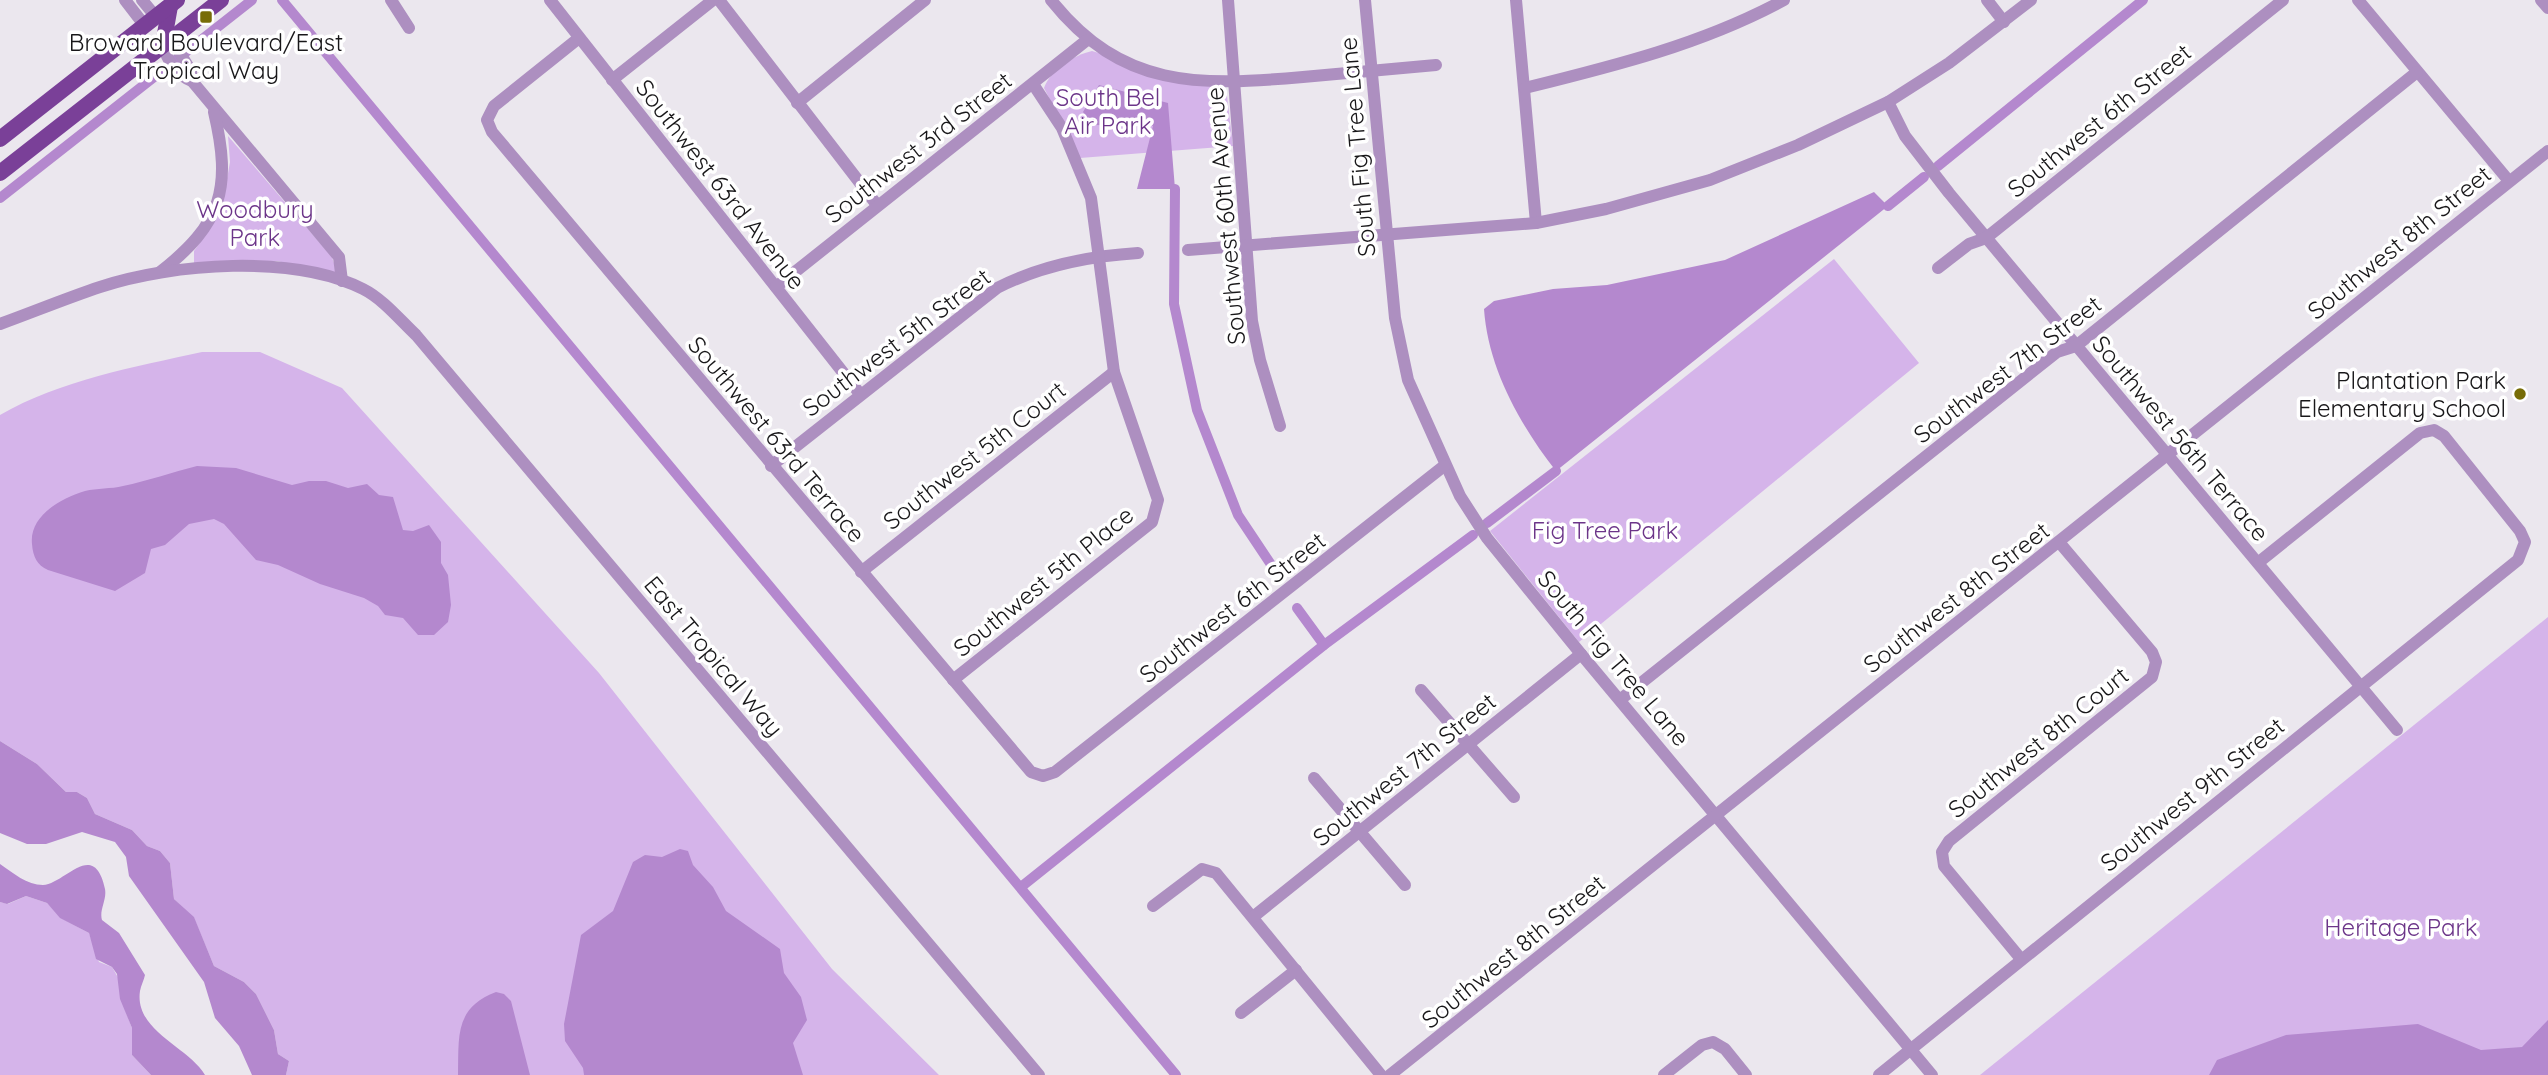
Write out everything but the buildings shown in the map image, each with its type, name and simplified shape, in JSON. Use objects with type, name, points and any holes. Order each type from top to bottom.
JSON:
[{"type":"main road","points":[[0,173],[169,48],[222,0]]},
{"type":"main road","points":[[0,139],[174,3]]},
{"type":"main road","points":[[169,48],[174,3]]},
{"type":"street","points":[[125,0],[150,21]]},
{"type":"street","points":[[142,0],[150,21]]},
{"type":"street","points":[[391,0],[409,28]]},
{"type":"street","name":"Southwest 63rd Avenue","points":[[550,0],[860,394]]},
{"type":"street","points":[[612,79],[713,0]]},
{"type":"street","points":[[719,0],[877,205]]},
{"type":"street","points":[[797,103],[925,0]]},
{"type":"street","points":[[1051,0],[1087,40],[1126,63],[1196,82],[1234,83],[1436,65]]},
{"type":"street","name":"Southwest 60th Avenue","points":[[1228,0],[1245,245],[1260,360],[1280,426]]},
{"type":"street","name":"South Fig Tree Lane","points":[[1364,0],[1395,318],[1408,380],[1444,466],[1487,538],[1932,1075]]},
{"type":"street","points":[[1516,0],[1536,223]]},
{"type":"street","points":[[1525,88],[1624,64],[1706,37],[1784,0]]},
{"type":"street","points":[[1987,0],[2004,22]]},
{"type":"street","points":[[1188,250],[1386,237],[1536,223],[1606,209],[1710,180],[1798,145],[1888,102],[1949,63],[2031,0]]},
{"type":"street","name":"Southwest 6th Street","points":[[1938,268],[1969,244],[1986,238],[2283,0]]},
{"type":"street","points":[[2358,0],[2509,181]]},
{"type":"street","points":[[2541,0],[2548,8]]},
{"type":"street","name":"Southwest 63rd Terrace","points":[[579,38],[494,106],[487,120],[492,132],[1031,772],[1043,776]]},
{"type":"street","name":"Southwest 3rd Street","points":[[776,287],[1087,40]]},
{"type":"street","name":"East Tropical Way","points":[[169,48],[214,110],[339,257],[342,281]]},
{"type":"street","name":"Southwest 7th Street","points":[[1621,699],[2057,352],[2076,346],[2417,72]]},
{"type":"street","points":[[1032,84],[1062,128],[1091,198],[1114,372]]},
{"type":"street","name":"Southwest 56th Terrace","points":[[1888,102],[1905,136],[1986,238],[2397,730]]},
{"type":"street","name":"East Tropical Way","points":[[159,272],[191,248],[209,223],[220,195],[222,144],[214,110]]},
{"type":"street","name":"Southwest 8th Street","points":[[1390,1075],[2548,151]]},
{"type":"street","name":"Southwest 5th Street","points":[[771,466],[997,288],[1020,276],[1099,256],[1138,253]]},
{"type":"street","name":"East Tropical Way","points":[[0,324],[102,286],[159,272],[262,265],[298,269],[365,289],[416,335],[1039,1075]]},
{"type":"street","name":"Southwest 5th Place","points":[[953,680],[1152,522],[1158,500],[1114,372]]},
{"type":"street","name":"Southwest 5th Court","points":[[861,572],[1114,372]]},
{"type":"street","name":"Southwest 9th Street","points":[[1879,1075],[2518,560],[2525,542],[2520,531],[2444,436],[2434,430],[2420,433],[2259,562]]},
{"type":"street","name":"Southwest 6th Street","points":[[1043,776],[1055,772],[1444,466]]},
{"type":"street","name":"Southwest 8th Court","points":[[2021,959],[1944,866],[1942,852],[1949,841],[2152,677],[2156,662],[2152,652],[2059,542]]},
{"type":"street","name":"Southwest 7th Street","points":[[1253,917],[1581,654]]},
{"type":"street","points":[[1421,690],[1514,797]]},
{"type":"street","points":[[1314,778],[1405,885]]},
{"type":"street","points":[[1153,906],[1202,869],[1216,873],[1381,1075]]},
{"type":"street","points":[[1241,1013],[1296,970]]},
{"type":"street","points":[[1664,1075],[1702,1045],[1713,1042],[1725,1049],[1746,1075]]},
{"type":"green space","name":"South Bel Air Park","points":[[1092,51],[1222,89],[1227,96],[1233,146],[1080,158],[1044,88],[1052,75],[1064,64]]},
{"type":"green space","name":"Woodbury Park","points":[[228,136],[332,257],[338,275],[277,261],[194,263],[194,251],[213,224],[224,196],[230,162]]},
{"type":"green space","name":"Fig Tree Park","points":[[1834,259],[1919,363],[1579,642],[1490,531]]},
{"type":"green space","points":[[202,352],[260,352],[342,388],[599,673],[832,969],[939,1075],[286,1075],[289,1061],[278,1054],[274,1030],[256,994],[244,982],[214,966],[194,918],[174,899],[170,863],[160,851],[147,846],[132,830],[95,814],[87,798],[77,792],[66,792],[37,764],[0,741],[0,415],[73,384],[124,369]]},
{"type":"green space","name":"Heritage Park","points":[[2548,617],[2548,1075],[1980,1075]]},
{"type":"green space","points":[[26,896],[47,903],[61,918],[89,933],[99,962],[112,967],[120,981],[121,999],[132,1028],[132,1055],[151,1075],[0,1075],[0,902],[8,904]]},
{"type":"shaded area","points":[[1099,85],[1168,103],[1175,189],[1137,189],[1153,126],[1093,125],[1083,112]]},
{"type":"shaded area","points":[[1874,192],[1888,206],[1556,471],[1530,435],[1508,395],[1492,353],[1484,309],[1494,301],[1553,289],[1607,285],[1725,260]]},
{"type":"shaded area","points":[[197,466],[236,468],[292,485],[309,481],[326,481],[348,488],[367,484],[379,495],[393,497],[403,530],[413,531],[429,525],[441,542],[441,563],[448,575],[451,605],[448,622],[434,635],[418,635],[403,618],[385,615],[378,606],[364,598],[320,584],[278,565],[256,560],[224,524],[214,519],[189,524],[165,545],[151,549],[145,573],[115,591],[48,570],[36,560],[32,534],[41,517],[57,503],[85,491],[132,484]]},
{"type":"shaded area","points":[[0,741],[37,764],[66,792],[77,792],[87,798],[95,814],[132,830],[147,846],[160,851],[170,863],[174,899],[194,917],[214,966],[244,982],[256,994],[274,1030],[278,1054],[289,1061],[286,1075],[252,1075],[239,1046],[215,1018],[204,982],[129,876],[126,857],[115,842],[82,832],[46,844],[27,844],[0,833]]},
{"type":"shaded area","points":[[680,849],[688,851],[693,865],[713,887],[726,911],[780,949],[784,973],[801,997],[807,1020],[793,1043],[803,1075],[584,1075],[583,1068],[565,1041],[564,1024],[581,935],[613,911],[633,862],[645,855],[662,857]]},
{"type":"shaded area","points":[[0,864],[26,881],[43,885],[86,865],[94,867],[100,874],[105,889],[102,920],[119,933],[145,975],[140,991],[140,1005],[145,1017],[205,1075],[151,1075],[132,1055],[132,1028],[120,999],[117,974],[112,967],[96,959],[89,933],[60,918],[47,903],[26,896],[7,904],[0,902]]},
{"type":"shaded area","points":[[496,992],[504,994],[511,1001],[530,1075],[458,1075],[459,1036],[466,1015],[472,1006]]},
{"type":"shaded area","points":[[2548,1020],[2548,1075],[2209,1075],[2217,1060],[2286,1035],[2418,1024],[2481,1050],[2522,1047]]},
{"type":"waterway","points":[[0,198],[252,0]]},
{"type":"waterway","points":[[282,0],[1176,1075]]},
{"type":"waterway","points":[[1938,166],[2143,0]]},
{"type":"waterway","points":[[1888,206],[1924,177]]},
{"type":"waterway","points":[[1175,189],[1174,304],[1197,410],[1238,515],[1280,578]]},
{"type":"waterway","points":[[1487,523],[1556,471]]},
{"type":"waterway","points":[[1021,887],[1324,645],[1473,535]]},
{"type":"waterway","points":[[1297,608],[1324,645]]},
{"type":"place","name":"Broward Boulevard/East Tropical Way","points":[[206,17]]},
{"type":"place","name":"Plantation Park Elementary School","points":[[2520,394]]}]
